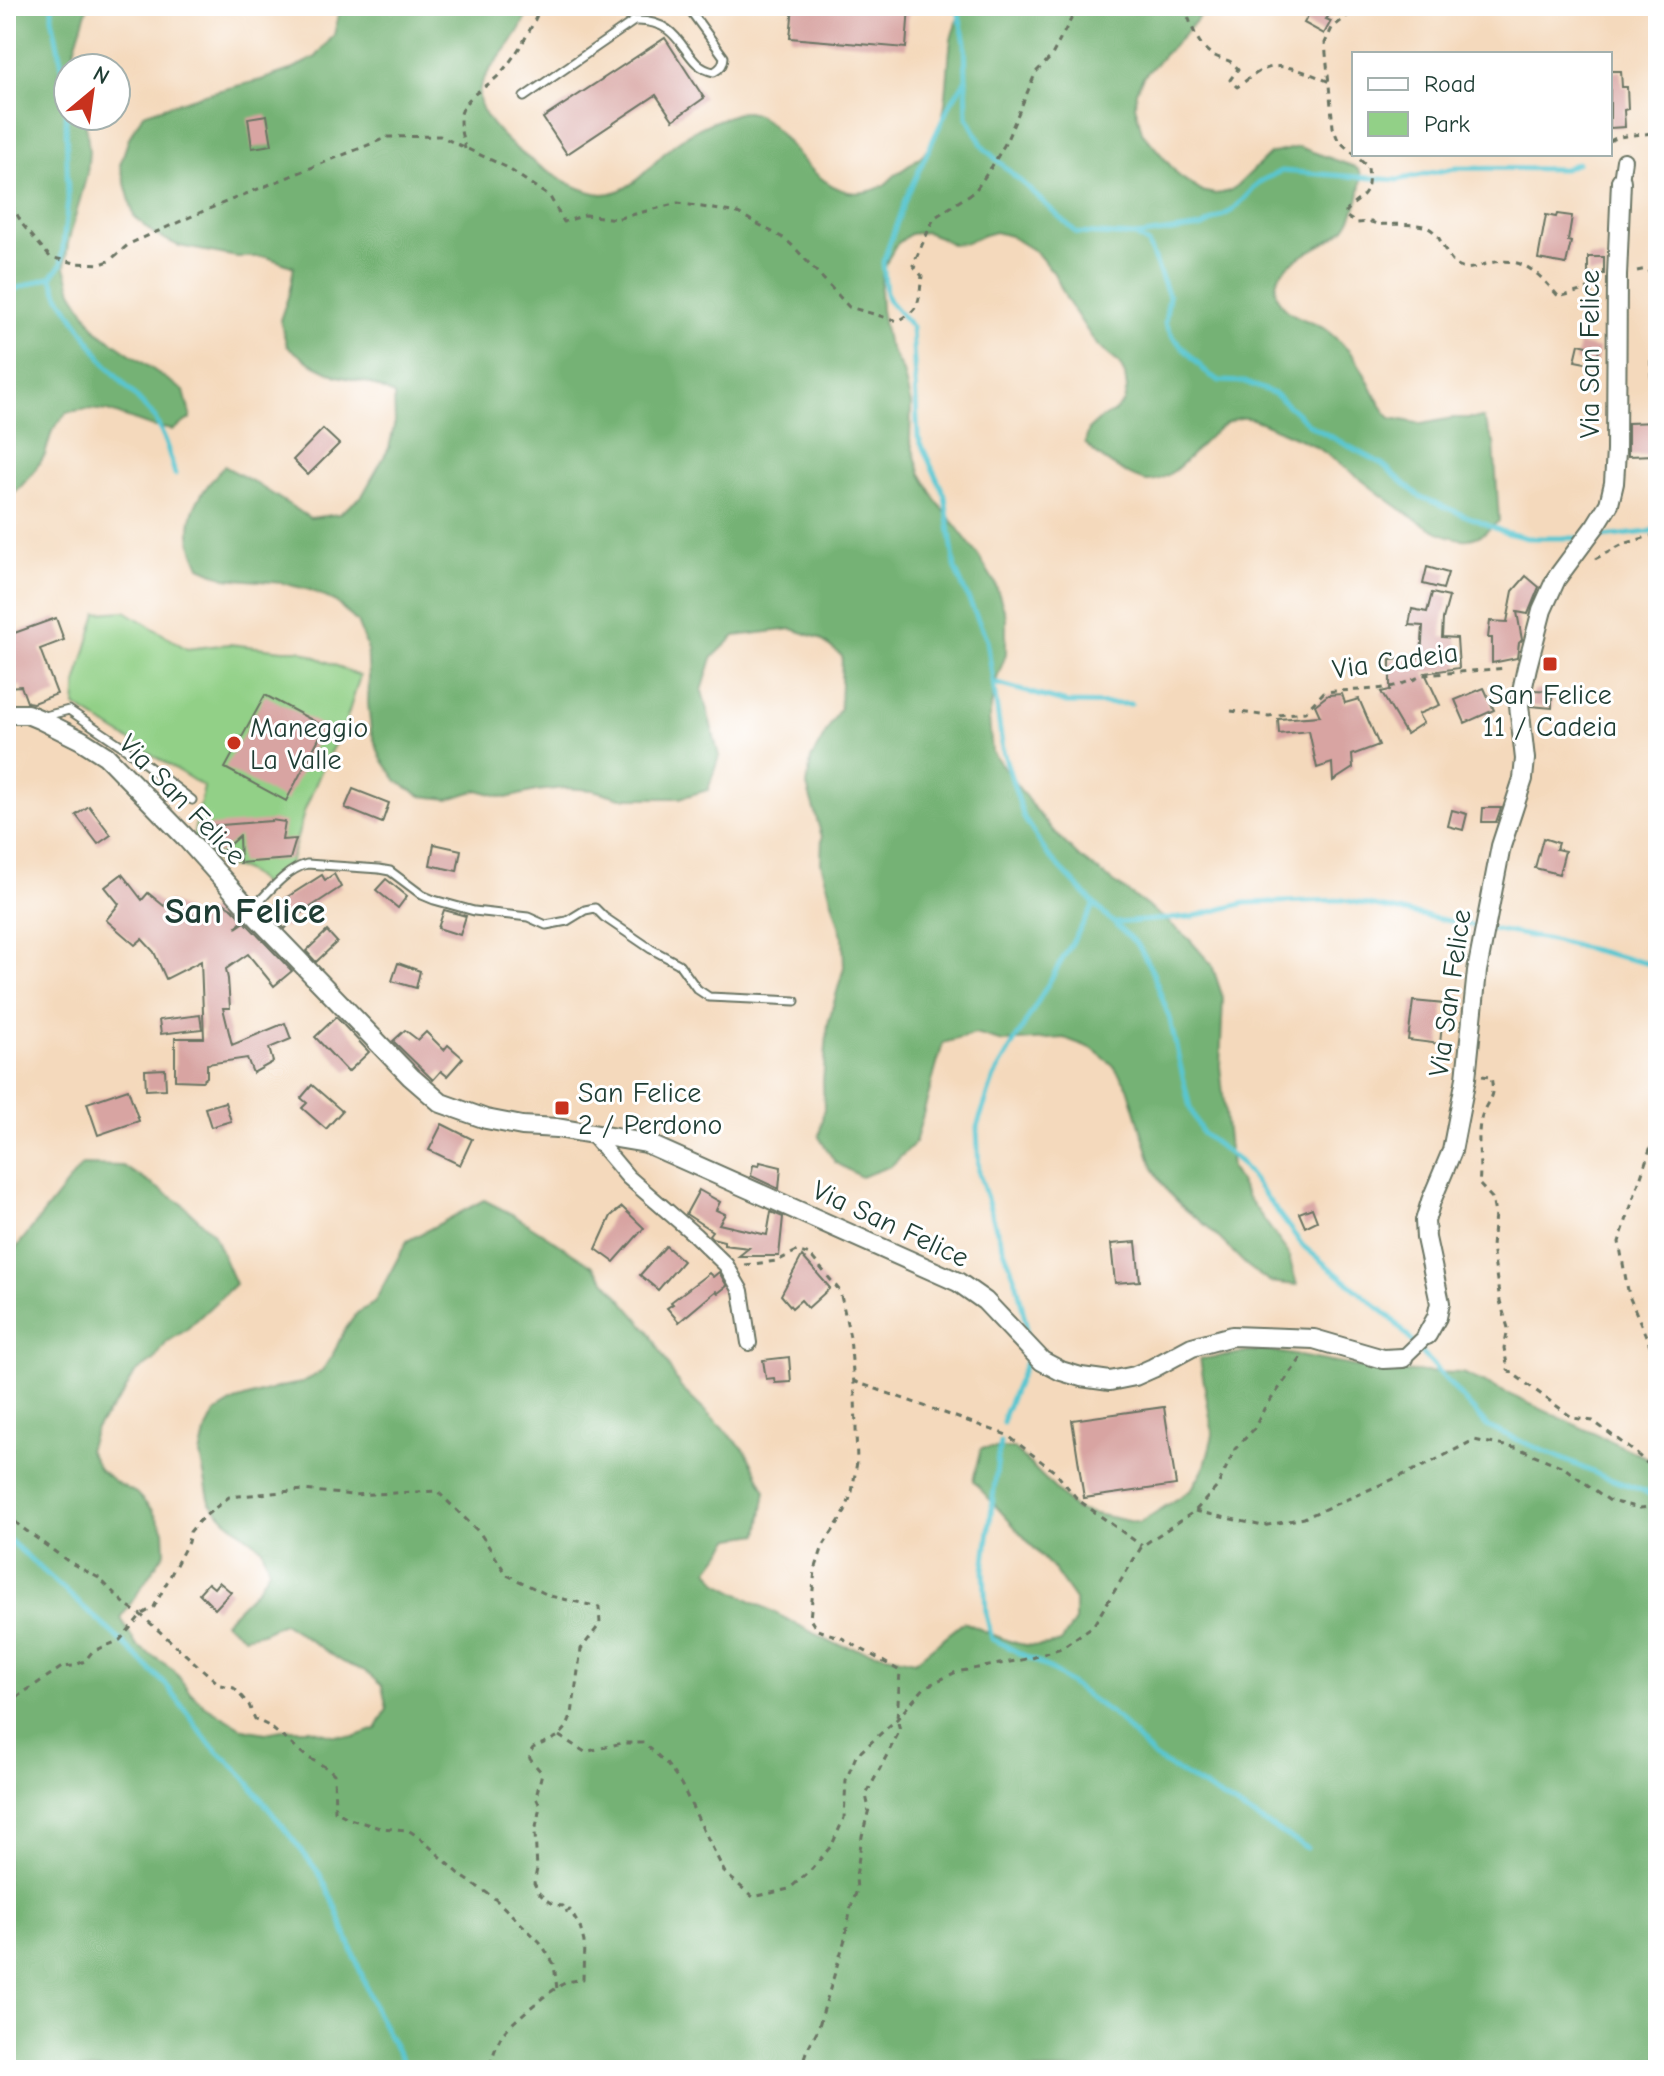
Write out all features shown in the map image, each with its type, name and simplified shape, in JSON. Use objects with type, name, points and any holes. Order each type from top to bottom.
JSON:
[{"type":"street","name":"Via San Felice","points":[[6,714],[27,714],[39,719],[106,756],[411,1077],[441,1103],[486,1119],[646,1143],[958,1282],[985,1301],[1042,1361],[1081,1377],[1110,1381],[1135,1376],[1192,1347],[1232,1336],[1314,1339],[1383,1359],[1403,1358],[1427,1335],[1437,1317],[1440,1303],[1425,1221],[1452,1151],[1466,1078],[1477,971],[1487,916],[1501,846],[1523,779],[1525,759],[1519,705],[1527,667],[1542,610],[1556,579],[1584,556],[1595,527],[1609,504],[1614,483],[1617,276],[1624,160]]},
{"type":"street","points":[[591,1133],[628,1177],[726,1265],[741,1291],[749,1343]]},
{"type":"lane","points":[[524,97],[634,21],[667,28],[702,68],[714,72],[723,63],[724,57],[687,6]]},
{"type":"lane","points":[[39,719],[69,710],[125,748],[192,800]]},
{"type":"lane","points":[[251,911],[300,866],[379,869],[390,871],[422,895],[434,900],[474,911],[528,917],[546,925],[567,921],[595,908],[651,949],[679,964],[697,989],[709,997],[795,1001]]},
{"type":"path","points":[[465,149],[460,119],[462,109],[470,98],[496,77],[523,45],[541,6]]},
{"type":"path","points":[[6,193],[22,224],[50,257],[75,263],[101,264],[129,244],[388,137],[440,136],[506,167],[550,197],[564,222],[585,215],[616,219],[678,203],[738,213],[785,239],[849,307],[898,321],[914,312],[918,302],[922,276],[913,265],[934,218],[975,191],[992,166],[1006,142],[1036,72],[1051,57],[1078,6]]},
{"type":"path","points":[[1184,6],[1201,46],[1215,57],[1228,59],[1238,69],[1230,80],[1237,87],[1266,68],[1286,68],[1330,82]]},
{"type":"path","points":[[1352,153],[1338,140],[1333,127],[1325,43],[1332,28],[1360,6]]},
{"type":"path","points":[[1612,140],[1658,132]]},
{"type":"path","points":[[1356,156],[1368,167],[1370,185],[1363,198],[1344,215],[1356,223],[1426,227],[1436,234],[1450,260],[1462,268],[1513,260],[1537,272],[1559,297],[1642,268],[1647,269],[1658,288]]},
{"type":"path","points":[[1658,325],[1652,341],[1652,360],[1653,395],[1658,418]]},
{"type":"path","points":[[1584,556],[1658,534]]},
{"type":"path","name":"Via Cadeia","points":[[1231,711],[1269,716],[1305,712],[1324,692],[1383,690],[1423,675],[1527,667]]},
{"type":"path","points":[[1466,1078],[1491,1077],[1494,1090],[1480,1121],[1479,1184],[1492,1198],[1495,1214],[1492,1247],[1500,1301],[1508,1328],[1504,1348],[1508,1370],[1573,1418],[1593,1421],[1632,1450],[1656,1470],[1658,1483]]},
{"type":"path","points":[[1658,1125],[1619,1242],[1629,1296],[1658,1364]]},
{"type":"path","points":[[726,1265],[757,1265],[777,1261],[797,1251],[810,1255],[840,1291],[847,1317],[857,1462],[845,1512],[823,1546],[815,1570],[810,1619],[817,1630],[842,1638],[900,1671],[899,1734],[866,1795],[869,1809],[862,1836],[857,1890],[818,2029],[800,2070]]},
{"type":"path","points":[[559,1736],[585,1752],[622,1743],[644,1743],[666,1763],[681,1784],[725,1873],[753,1897],[789,1889],[811,1870],[832,1845],[844,1818],[846,1780],[856,1756],[897,1719],[925,1687],[956,1672],[1032,1658],[1061,1648],[1093,1626],[1142,1546],[1195,1511],[1217,1487],[1235,1449],[1254,1429],[1264,1409],[1314,1339]]},
{"type":"path","points":[[853,1381],[1007,1435],[1055,1472],[1078,1500],[1142,1546]]},
{"type":"path","points":[[6,1437],[12,1452],[6,1473]]},
{"type":"path","points":[[1195,1511],[1263,1526],[1304,1518],[1428,1464],[1474,1440],[1520,1449],[1563,1467],[1610,1501],[1640,1508],[1652,1507],[1658,1497]]},
{"type":"path","points":[[6,1704],[62,1667],[85,1661],[92,1652],[120,1640],[141,1615],[154,1607],[188,1542],[190,1532],[229,1497],[303,1490],[352,1495],[437,1491],[480,1533],[507,1575],[550,1596],[599,1607],[600,1624],[581,1649],[571,1720],[564,1732],[533,1748],[529,1754],[542,1773],[536,1797],[540,1806],[535,1833],[537,1869],[534,1883],[546,1900],[563,1906],[565,1912],[570,1910],[574,1915],[584,1942],[583,1979],[565,1982],[508,2026],[500,2037],[488,2070]]},
{"type":"path","points":[[6,1513],[69,1562],[99,1578],[128,1607],[220,1685],[234,1688],[249,1705],[255,1719],[329,1769],[334,1774],[335,1811],[380,1828],[408,1830],[463,1877],[493,1897],[540,1942],[554,1964],[557,1989]]},
{"type":"green space","points":[[6,6],[88,6],[74,52],[52,52],[52,132],[87,132],[89,151],[87,174],[68,243],[65,267],[72,291],[97,331],[184,391],[191,418],[173,430],[150,426],[108,411],[89,409],[67,412],[52,431],[45,455],[32,474],[17,491],[6,495]]},
{"type":"green space","points":[[343,6],[532,6],[517,34],[484,79],[479,93],[482,108],[508,141],[548,172],[588,191],[603,194],[634,182],[668,150],[693,132],[744,112],[760,116],[772,125],[818,176],[833,186],[854,193],[868,192],[886,184],[923,154],[936,134],[944,109],[951,40],[963,6],[1206,6],[1189,29],[1143,77],[1136,91],[1135,105],[1142,132],[1179,176],[1201,191],[1222,193],[1237,186],[1270,154],[1299,147],[1360,171],[1358,201],[1347,225],[1336,236],[1286,268],[1278,278],[1275,289],[1280,302],[1289,312],[1326,330],[1349,351],[1391,418],[1422,424],[1452,418],[1483,418],[1494,443],[1499,521],[1473,538],[1453,537],[1435,530],[1394,505],[1319,449],[1247,418],[1221,426],[1185,461],[1160,479],[1141,480],[1108,463],[1085,443],[1089,429],[1124,402],[1127,389],[1125,375],[1119,363],[1090,335],[1054,273],[1036,252],[1010,236],[995,232],[966,243],[951,244],[926,232],[910,234],[897,244],[888,259],[880,292],[887,342],[903,372],[911,405],[910,440],[920,472],[936,500],[995,583],[1006,616],[1006,654],[995,684],[989,719],[992,752],[1034,808],[1079,857],[1161,916],[1189,939],[1212,965],[1223,998],[1220,1066],[1231,1168],[1288,1253],[1297,1285],[1269,1282],[1246,1265],[1167,1191],[1153,1168],[1128,1087],[1113,1065],[1091,1048],[1064,1038],[1003,1042],[975,1034],[943,1043],[915,1143],[891,1166],[861,1177],[835,1162],[819,1137],[824,1108],[828,1024],[844,967],[843,939],[821,863],[822,837],[807,786],[811,759],[840,708],[842,656],[819,638],[792,629],[735,636],[712,658],[702,691],[719,756],[708,790],[680,798],[621,798],[593,790],[565,788],[506,798],[478,790],[449,799],[421,796],[397,781],[381,758],[371,731],[367,647],[357,622],[336,602],[310,590],[282,583],[225,578],[200,567],[192,545],[191,520],[198,500],[224,466],[310,518],[339,514],[362,496],[389,448],[395,422],[394,395],[369,383],[337,376],[310,363],[287,346],[280,320],[294,267],[267,257],[237,257],[179,246],[154,234],[134,216],[120,165],[129,138],[143,114],[261,80],[316,57],[334,35]]},
{"type":"green space","name":"Maneggio La Valle","points":[[125,611],[187,649],[229,644],[300,650],[360,676],[345,724],[305,809],[289,867],[269,890],[243,870],[221,867],[193,837],[204,787],[75,706],[77,680],[97,613]]},
{"type":"green space","points":[[82,1165],[123,1166],[181,1203],[213,1233],[235,1284],[186,1330],[167,1342],[154,1360],[135,1373],[124,1393],[95,1429],[88,1450],[99,1469],[136,1493],[152,1510],[164,1530],[165,1552],[121,1618],[136,1645],[174,1670],[204,1705],[243,1729],[266,1733],[310,1729],[354,1737],[376,1729],[387,1709],[382,1686],[365,1671],[343,1662],[283,1623],[244,1637],[224,1622],[256,1590],[269,1570],[262,1548],[210,1503],[200,1455],[205,1433],[215,1413],[235,1401],[302,1383],[322,1371],[357,1313],[374,1303],[407,1241],[484,1200],[512,1214],[593,1266],[649,1331],[681,1388],[745,1450],[766,1491],[759,1534],[732,1538],[709,1569],[718,1583],[834,1644],[915,1661],[964,1622],[1023,1645],[1061,1642],[1075,1621],[1075,1600],[1054,1570],[973,1481],[981,1448],[1014,1448],[1076,1510],[1139,1523],[1191,1490],[1205,1466],[1213,1435],[1200,1359],[1266,1350],[1380,1371],[1463,1373],[1658,1463],[1658,2070],[6,2070],[6,1281],[9,1257]]},
{"type":"building","points":[[793,6],[909,6],[906,48],[790,38]]},
{"type":"building","points":[[1317,6],[1337,6],[1326,19],[1331,21],[1324,34],[1304,23]]},
{"type":"building","points":[[665,38],[704,98],[673,120],[656,95],[567,154],[543,118]]},
{"type":"building","points":[[1612,71],[1621,71],[1622,87],[1627,87],[1625,127],[1612,128]]},
{"type":"building","points":[[267,115],[272,145],[252,148],[248,118]]},
{"type":"building","points":[[1557,214],[1572,216],[1566,264],[1538,259],[1546,215],[1556,217]]},
{"type":"building","points":[[1588,257],[1604,257],[1604,274],[1588,274]]},
{"type":"building","points":[[1579,344],[1599,349],[1596,365],[1575,361]]},
{"type":"building","points":[[1658,422],[1655,455],[1628,456],[1628,423]]},
{"type":"building","points":[[323,429],[339,444],[308,475],[293,460]]},
{"type":"building","points":[[1427,567],[1448,573],[1443,589],[1423,584]]},
{"type":"building","points":[[1526,576],[1539,587],[1528,614],[1517,612],[1522,640],[1517,658],[1492,663],[1492,638],[1488,638],[1490,621],[1507,622],[1513,591]]},
{"type":"building","points":[[1432,593],[1449,597],[1442,637],[1457,638],[1459,668],[1425,673],[1440,705],[1418,714],[1423,723],[1406,734],[1381,692],[1390,690],[1390,660],[1421,657],[1423,626],[1409,625],[1412,609],[1427,612]]},
{"type":"building","points":[[56,618],[64,640],[40,649],[57,694],[33,703],[27,702],[21,686],[6,687],[6,636]]},
{"type":"building","points":[[1484,688],[1494,710],[1465,723],[1455,700]]},
{"type":"building","points":[[1534,690],[1552,691],[1552,708],[1531,706]]},
{"type":"building","points":[[1342,694],[1345,703],[1359,699],[1379,745],[1352,755],[1353,768],[1333,781],[1332,763],[1317,768],[1309,731],[1279,734],[1278,719],[1320,716],[1315,705],[1328,695]]},
{"type":"building","points":[[265,695],[325,727],[286,801],[225,768]]},
{"type":"building","points":[[353,789],[389,803],[382,823],[345,808]]},
{"type":"building","points":[[89,806],[111,835],[98,844],[76,815]]},
{"type":"building","points":[[1483,808],[1501,808],[1496,822],[1482,822]]},
{"type":"building","points":[[1452,810],[1467,814],[1463,830],[1448,826]]},
{"type":"building","points":[[271,820],[285,822],[282,840],[296,839],[290,859],[240,863],[239,836],[218,855],[199,835],[209,826]]},
{"type":"building","points":[[1543,838],[1558,843],[1556,849],[1565,851],[1559,874],[1535,868]]},
{"type":"building","points":[[434,844],[461,850],[457,871],[430,865]]},
{"type":"building","points":[[122,874],[142,900],[148,893],[164,906],[169,901],[201,919],[220,901],[243,920],[236,928],[245,922],[292,971],[274,986],[248,954],[226,969],[230,1008],[223,1008],[232,1045],[285,1023],[291,1039],[269,1048],[273,1062],[253,1073],[247,1058],[207,1064],[207,1077],[202,1081],[175,1080],[175,1038],[204,1038],[201,961],[166,979],[154,952],[142,939],[135,945],[106,920],[119,904],[105,887]]},
{"type":"building","points":[[334,874],[341,887],[294,918],[285,929],[267,910],[322,875],[325,880]]},
{"type":"building","points":[[386,879],[407,896],[398,908],[376,890]]},
{"type":"building","points":[[444,910],[466,916],[460,935],[438,928]]},
{"type":"building","points":[[327,931],[337,942],[316,962],[306,951]]},
{"type":"building","points":[[398,963],[420,971],[416,988],[392,981]]},
{"type":"building","points":[[1413,1001],[1444,1004],[1440,1044],[1408,1040]]},
{"type":"building","points":[[200,1015],[202,1029],[161,1034],[159,1020]]},
{"type":"building","points":[[336,1017],[369,1052],[348,1072],[315,1037]]},
{"type":"building","points":[[405,1030],[418,1040],[426,1032],[444,1050],[448,1045],[463,1058],[447,1076],[441,1071],[433,1080],[393,1041]]},
{"type":"building","points":[[165,1069],[166,1089],[146,1090],[145,1070]]},
{"type":"building","points":[[312,1085],[342,1111],[326,1129],[302,1108],[307,1103],[301,1098]]},
{"type":"building","points":[[128,1089],[139,1121],[98,1135],[87,1103]]},
{"type":"building","points":[[225,1102],[231,1121],[211,1127],[205,1108]]},
{"type":"building","points":[[442,1124],[472,1139],[460,1165],[429,1150]]},
{"type":"building","points":[[760,1162],[781,1167],[779,1189],[751,1176],[753,1165],[759,1166]]},
{"type":"building","points":[[699,1190],[720,1202],[716,1210],[725,1214],[719,1224],[767,1235],[771,1212],[783,1217],[779,1256],[739,1256],[749,1248],[724,1245],[724,1241],[712,1238],[709,1235],[712,1231],[686,1214]]},
{"type":"building","points":[[622,1207],[644,1228],[614,1262],[596,1249],[611,1216]]},
{"type":"building","points":[[1312,1208],[1317,1221],[1305,1227],[1299,1213]]},
{"type":"building","points":[[1136,1242],[1140,1281],[1115,1283],[1111,1244]]},
{"type":"building","points":[[666,1246],[683,1261],[658,1290],[640,1275]]},
{"type":"building","points":[[802,1256],[830,1288],[808,1308],[801,1300],[792,1308],[781,1295]]},
{"type":"building","points":[[719,1272],[727,1286],[718,1293],[716,1291],[679,1322],[667,1308],[673,1304],[671,1302],[709,1273],[713,1277]]},
{"type":"building","points":[[789,1357],[791,1382],[775,1383],[774,1378],[766,1379],[763,1360]]},
{"type":"building","points":[[1164,1407],[1176,1485],[1084,1498],[1072,1420]]},
{"type":"building","points":[[219,1582],[231,1592],[215,1609],[199,1593],[208,1583],[214,1588]]},
{"type":"waterway","points":[[6,292],[51,277],[61,265],[68,200],[65,81],[52,6]]},
{"type":"waterway","points":[[957,6],[965,42],[967,117],[984,148],[1077,233],[1136,236],[1201,227],[1233,210],[1261,181],[1281,171],[1397,180],[1455,168],[1564,169],[1577,163]]},
{"type":"waterway","points":[[966,79],[949,106],[905,200],[883,262],[889,301],[912,327],[918,437],[945,496],[955,569],[987,640],[1003,751],[1024,818],[1047,854],[1138,945],[1153,973],[1170,1020],[1190,1108],[1202,1133],[1240,1162],[1303,1246],[1391,1318],[1488,1427],[1658,1499]]},
{"type":"waterway","points":[[1136,236],[1148,244],[1169,296],[1165,323],[1173,337],[1208,374],[1220,381],[1245,382],[1275,394],[1311,426],[1382,464],[1419,496],[1504,532],[1527,538],[1579,538]]},
{"type":"waterway","points":[[51,277],[59,296],[104,362],[155,418],[175,474]]},
{"type":"waterway","points":[[1593,538],[1649,532],[1658,527]]},
{"type":"waterway","points":[[994,683],[1067,703],[1131,704]]},
{"type":"waterway","points":[[1116,923],[1191,917],[1245,903],[1343,900],[1481,927]]},
{"type":"waterway","points":[[1026,1334],[1017,1284],[979,1173],[977,1127],[994,1077],[1094,905]]},
{"type":"waterway","points":[[1491,929],[1658,966]]},
{"type":"waterway","points":[[1003,1423],[1026,1362],[1026,1352]]},
{"type":"waterway","points":[[1000,1442],[984,1570],[986,1614],[992,1639],[1049,1668],[1117,1718],[1155,1758],[1307,1848]]},
{"type":"waterway","points":[[6,1537],[168,1687],[210,1744],[241,1773],[319,1873],[332,1898],[376,2012],[407,2070]]},
{"type":"place","name":"San Felice 11 / Cadeia","points":[[1550,664]]},
{"type":"place","name":"Maneggio La Valle","points":[[234,743]]},
{"type":"place","name":"San Felice 2 / Perdono","points":[[562,1108]]},
{"type":"district","name":"San Felice","points":[[245,910]]}]
